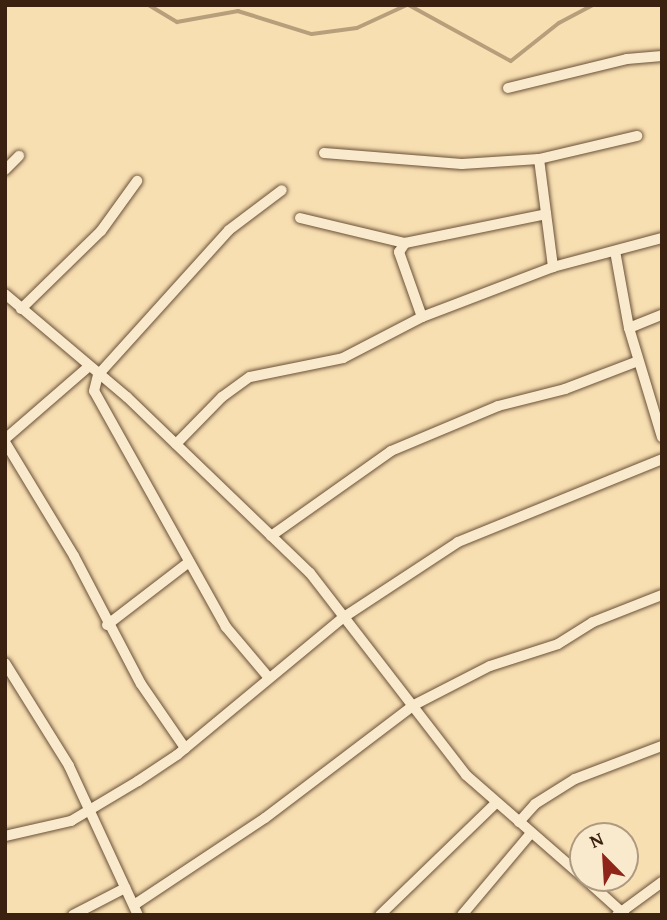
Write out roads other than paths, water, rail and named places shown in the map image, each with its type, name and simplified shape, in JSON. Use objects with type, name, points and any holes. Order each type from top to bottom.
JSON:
[{"type":"street","points":[[508,88],[627,59],[662,56]]},
{"type":"street","points":[[324,153],[411,163],[539,159],[637,136]]},
{"type":"street","points":[[5,170],[19,156]]},
{"type":"street","points":[[539,159],[553,267]]},
{"type":"street","points":[[137,181],[101,232],[11,304],[99,375],[176,444],[310,573],[466,775],[569,866]]},
{"type":"street","points":[[269,678],[226,627],[94,391],[99,375],[229,230],[282,190]]},
{"type":"street","points":[[300,218],[405,243],[546,214]]},
{"type":"street","points":[[176,444],[222,397],[250,377],[343,358],[422,317],[553,267],[662,238]]},
{"type":"street","points":[[405,243],[399,252],[422,317]]},
{"type":"street","points":[[615,251],[629,328],[662,437]]},
{"type":"street","points":[[629,328],[662,315]]},
{"type":"street","points":[[271,536],[391,451],[498,406],[565,389],[638,361]]},
{"type":"street","points":[[88,367],[5,440],[74,556],[107,625],[186,748]]},
{"type":"street","points":[[5,836],[71,821],[186,748],[344,617],[458,542],[662,459]]},
{"type":"street","points":[[107,625],[189,562]]},
{"type":"street","points":[[5,663],[54,738],[136,910],[265,818],[414,705],[490,666],[558,644],[593,622],[662,595]]},
{"type":"street","points":[[519,821],[535,804],[575,779],[662,746]]},
{"type":"street","points":[[380,915],[496,803]]},
{"type":"street","points":[[462,915],[531,833]]},
{"type":"street","points":[[598,892],[621,913],[662,882]]},
{"type":"street","points":[[73,915],[125,888]]},
{"type":"waterway","points":[[149,5],[177,22],[238,11],[312,34],[357,28],[407,5]]},
{"type":"waterway","points":[[409,5],[511,61],[559,23],[593,5]]}]
